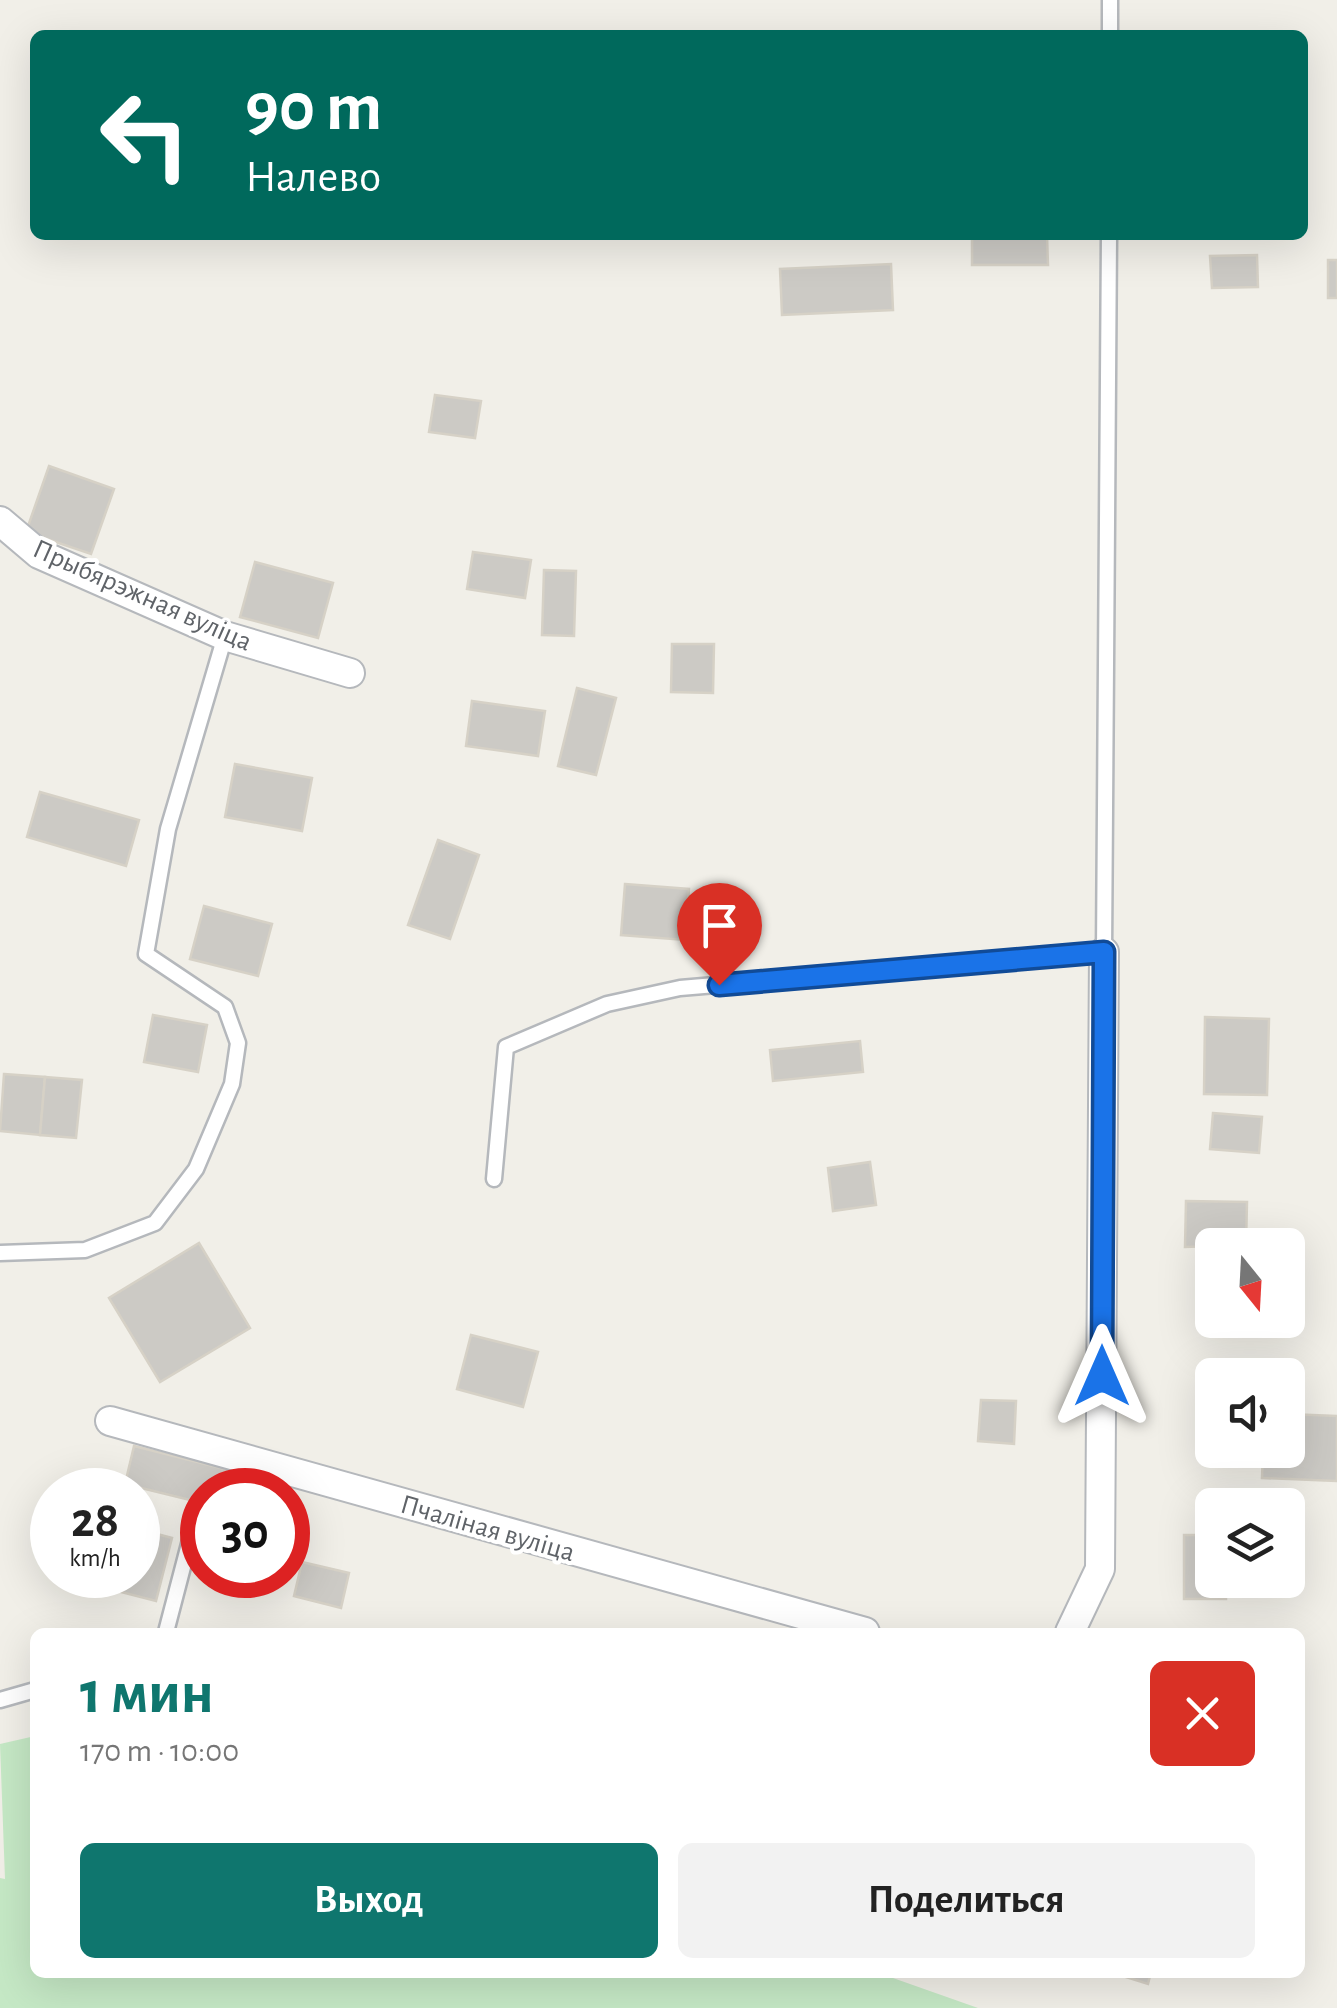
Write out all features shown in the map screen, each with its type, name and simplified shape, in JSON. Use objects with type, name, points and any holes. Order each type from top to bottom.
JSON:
[{"type":"street","name":"Прыбярэжная вуліца","points":[[0,522],[39,554],[224,636],[350,673]]},
{"type":"street","points":[[1072,1628],[1100,1569],[1104,952]]},
{"type":"street","name":"Пчаліная вуліца","points":[[110,1421],[851,1628]]},
{"type":"lane","points":[[1110,0],[1110,30]]},
{"type":"lane","points":[[494,1178],[506,1047],[607,1004],[680,988],[1104,952],[1109,240]]},
{"type":"lane","points":[[0,1253],[85,1250],[155,1222],[196,1169],[232,1084],[238,1043],[225,1008],[146,954],[168,829],[224,636]]},
{"type":"lane","points":[[167,1628],[180,1578]]},
{"type":"lane","points":[[0,1700],[30,1691]]},
{"type":"green space","points":[[30,1737],[30,1978],[893,1978],[978,2008],[0,2008],[0,1878],[5,1879],[0,1744]]},
{"type":"building","points":[[972,240],[1047,240],[1048,265],[972,265]]},
{"type":"building","points":[[1257,255],[1258,287],[1212,288],[1210,256]]},
{"type":"building","points":[[1328,260],[1337,260],[1337,298],[1328,298]]},
{"type":"building","points":[[891,264],[893,310],[782,315],[780,269]]},
{"type":"building","points":[[435,395],[481,401],[475,438],[429,432]]},
{"type":"building","points":[[49,466],[114,489],[91,554],[26,532]]},
{"type":"building","points":[[473,552],[531,560],[525,598],[467,589]]},
{"type":"building","points":[[255,562],[333,583],[318,638],[240,617]]},
{"type":"building","points":[[544,570],[576,571],[574,636],[542,635]]},
{"type":"building","points":[[672,644],[714,644],[713,693],[671,692]]},
{"type":"building","points":[[577,688],[616,698],[596,775],[558,766]]},
{"type":"building","points":[[472,701],[545,711],[538,756],[466,746]]},
{"type":"building","points":[[235,764],[312,778],[302,831],[225,817]]},
{"type":"building","points":[[40,792],[139,820],[126,866],[27,837]]},
{"type":"building","points":[[438,840],[479,855],[450,939],[408,925]]},
{"type":"building","points":[[625,884],[689,889],[685,940],[621,935]]},
{"type":"building","points":[[204,906],[272,924],[258,976],[190,959]]},
{"type":"building","points":[[153,1015],[207,1025],[198,1072],[144,1062]]},
{"type":"building","points":[[1205,1017],[1269,1019],[1267,1095],[1204,1094]]},
{"type":"building","points":[[860,1041],[863,1072],[773,1081],[770,1050]]},
{"type":"building","points":[[4,1074],[45,1077],[40,1135],[0,1131]]},
{"type":"building","points":[[45,1077],[82,1080],[76,1138],[40,1135]]},
{"type":"building","points":[[1213,1113],[1262,1117],[1259,1153],[1210,1149]]},
{"type":"building","points":[[870,1162],[876,1205],[833,1211],[828,1168]]},
{"type":"building","points":[[1186,1201],[1247,1202],[1246,1228],[1195,1228],[1195,1247],[1185,1247]]},
{"type":"building","points":[[199,1243],[250,1328],[160,1382],[109,1298]]},
{"type":"building","points":[[471,1335],[538,1352],[523,1407],[457,1389]]},
{"type":"building","points":[[981,1400],[1016,1401],[1014,1444],[978,1441]]},
{"type":"building","points":[[1305,1415],[1337,1416],[1337,1481],[1262,1478],[1262,1468],[1305,1468]]},
{"type":"building","points":[[134,1446],[221,1468],[180,1468],[180,1498],[160,1493],[160,1468],[129,1468]]},
{"type":"building","points":[[160,1535],[172,1538],[160,1585]]},
{"type":"building","points":[[1184,1535],[1195,1535],[1195,1598],[1226,1599],[1184,1599]]},
{"type":"building","points":[[310,1564],[349,1573],[341,1608],[302,1598],[310,1598]]},
{"type":"route","points":[[719,985],[1104,952],[1102,1376]]}]
